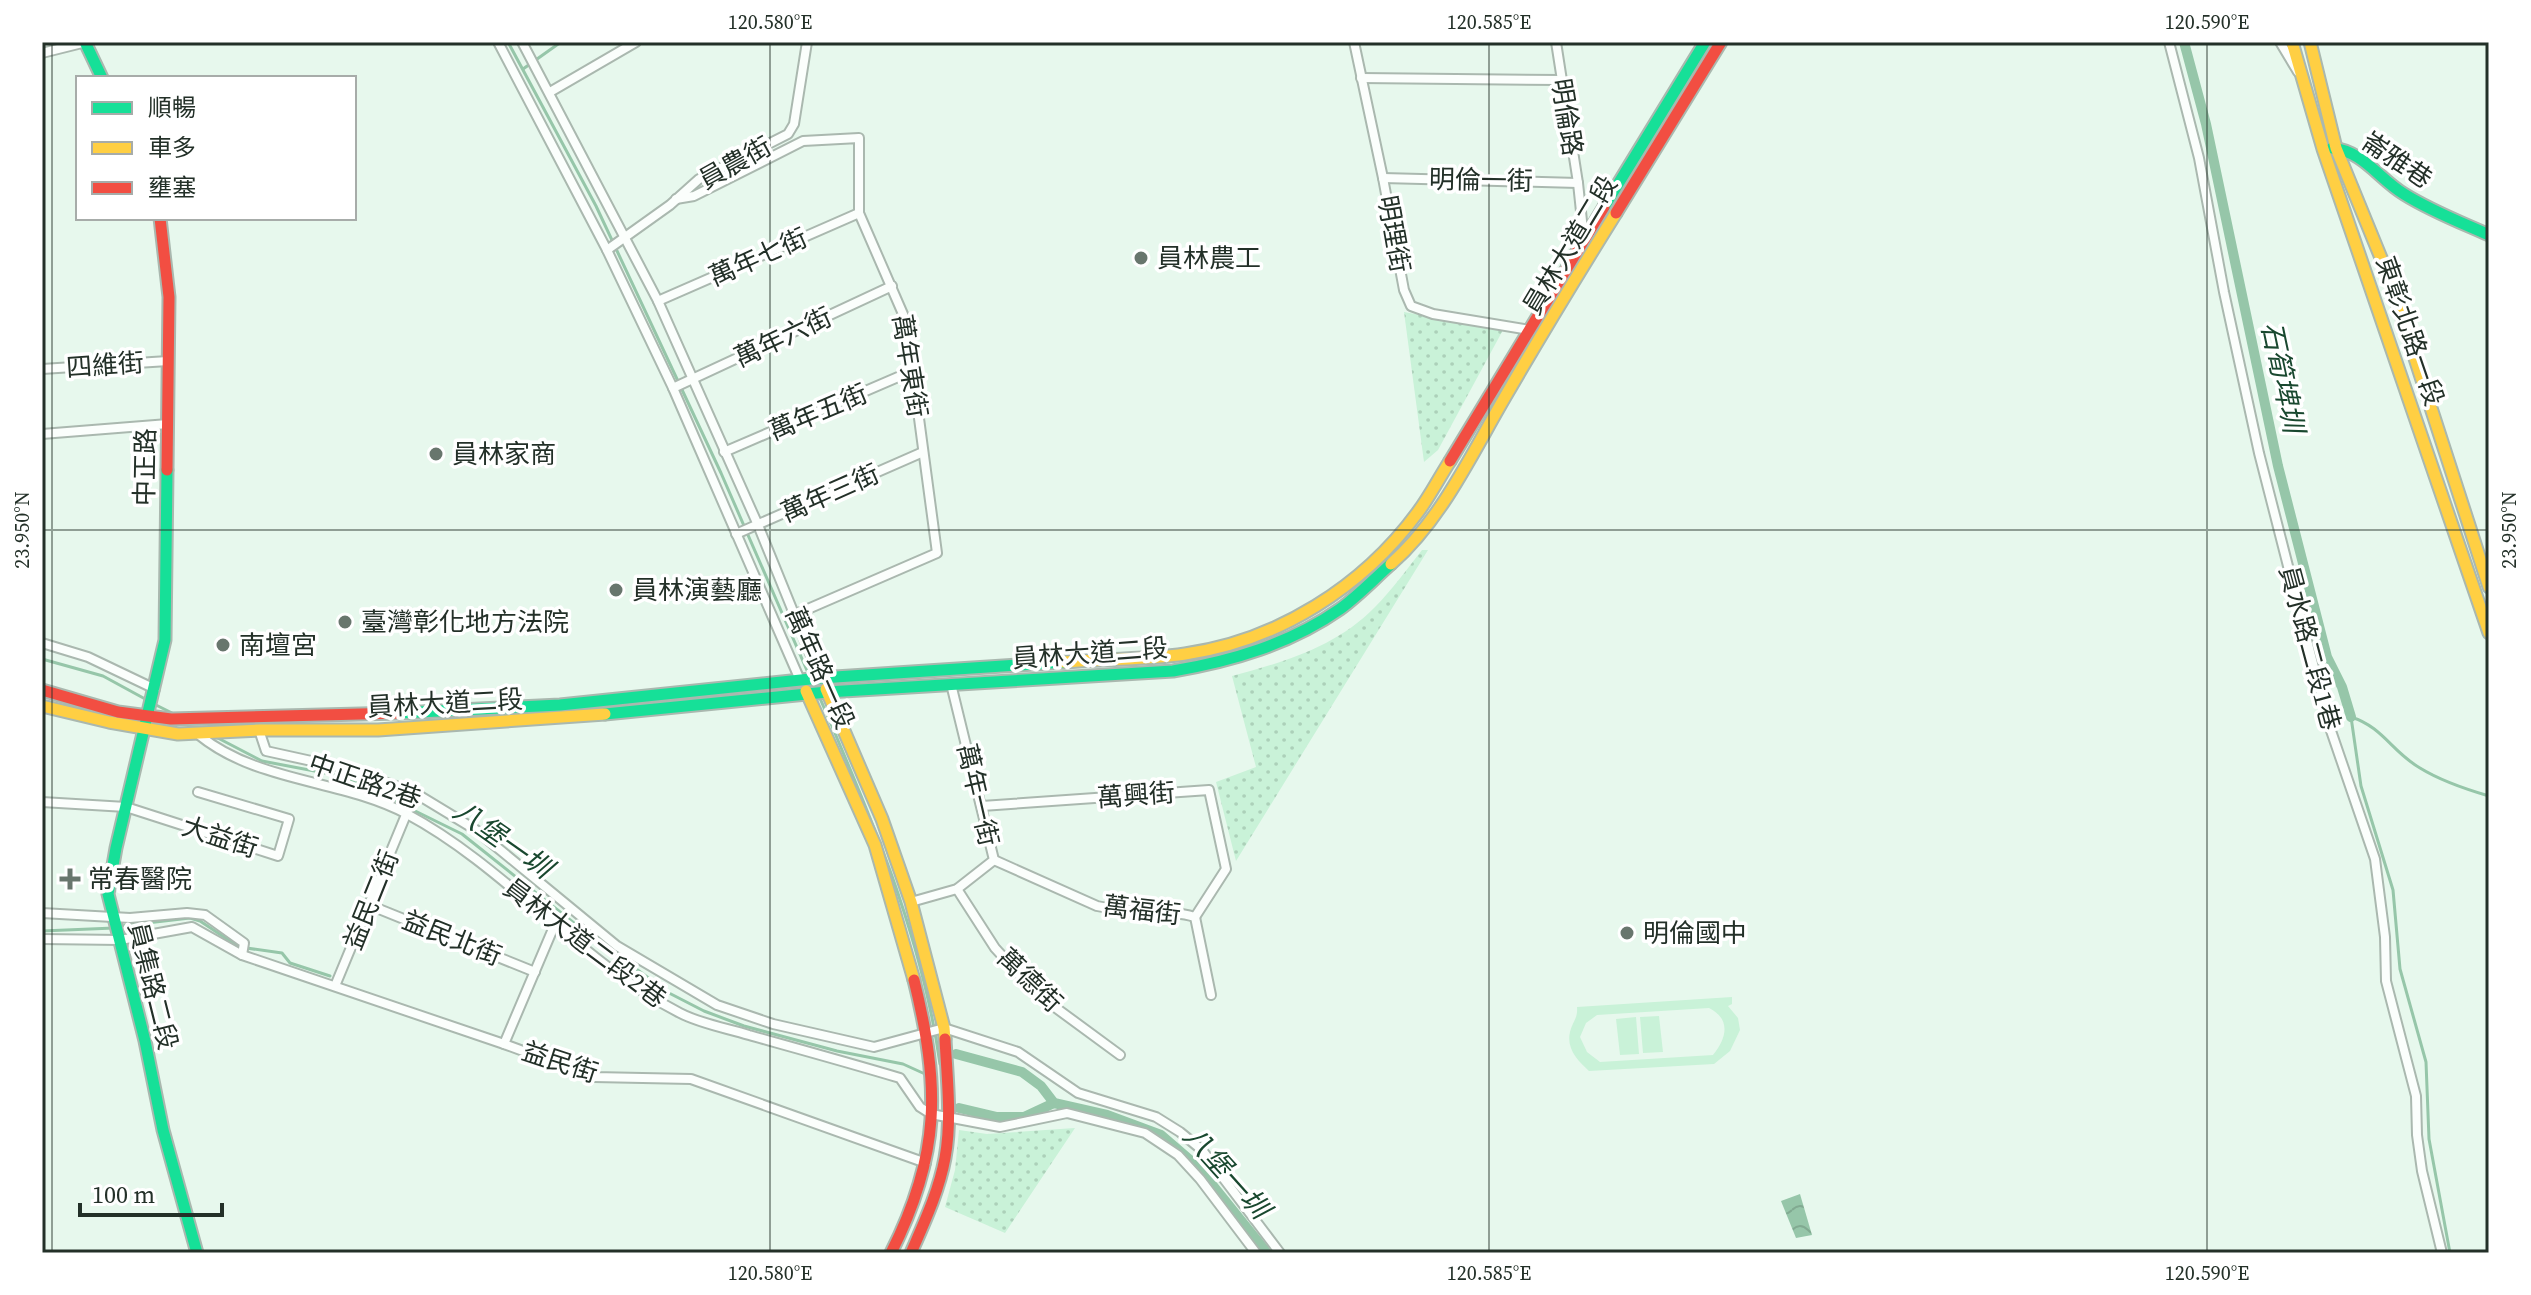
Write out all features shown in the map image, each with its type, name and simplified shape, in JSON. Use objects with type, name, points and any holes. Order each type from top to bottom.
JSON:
[{"type":"street","points":[[42,53],[85,42],[101,76]]},
{"type":"street","name":"萬年路一段","points":[[498,42],[607,250],[673,388],[800,680],[870,830],[886,876],[918,992],[927,1038],[931,1108],[926,1163],[914,1207],[891,1253]]},
{"type":"street","name":"萬年路一段","points":[[522,42],[658,301],[694,379],[882,819],[911,902],[944,1028],[947,1111],[945,1158],[939,1184],[911,1253]]},
{"type":"street","points":[[550,92],[636,42]]},
{"type":"street","name":"員農街","points":[[607,250],[699,179],[788,134],[794,124],[807,42]]},
{"type":"street","name":"明理街","points":[[1354,42],[1404,290],[1411,306],[1433,314],[1530,330]]},
{"type":"street","name":"明倫路","points":[[1556,42],[1584,241]]},
{"type":"street","name":"員林大道二段","points":[[42,690],[118,712],[178,719],[377,714],[560,705],[820,678],[1186,654],[1255,637],[1330,597],[1364,572],[1419,511],[1705,42]]},
{"type":"street","name":"員林大道二段","points":[[42,706],[146,729],[199,735],[259,730],[378,730],[560,719],[827,692],[1173,671],[1219,663],[1261,650],[1340,609],[1404,552],[1442,506],[1572,284],[1721,42]]},
{"type":"street","name":"員水路二段1巷","points":[[2169,42],[2199,158],[2259,453],[2328,722],[2375,859],[2385,937],[2386,981],[2416,1096],[2422,1171],[2442,1253]]},
{"type":"street","points":[[2280,42],[2304,83]]},
{"type":"street","name":"東彰北路一段","points":[[2292,42],[2323,149],[2489,633]]},
{"type":"street","name":"東彰北路一段","points":[[2310,42],[2336,148],[2388,275],[2489,587]]},
{"type":"street","points":[[1361,78],[1561,80]]},
{"type":"street","name":"萬年東街","points":[[676,199],[694,196],[803,141],[859,138],[859,213],[906,321],[937,553],[794,615]]},
{"type":"street","name":"崙雅巷","points":[[2323,149],[2336,148],[2358,154],[2386,182],[2425,206],[2489,235]]},
{"type":"street","name":"明倫一街","points":[[1383,178],[1578,183]]},
{"type":"street","name":"萬年七街","points":[[658,301],[859,213]]},
{"type":"street","name":"中正路","points":[[146,729],[165,640],[166,607],[169,297],[160,220]]},
{"type":"street","name":"萬年六街","points":[[673,388],[892,286]]},
{"type":"street","name":"四維街","points":[[42,369],[168,361]]},
{"type":"street","name":"萬年五街","points":[[724,452],[912,371]]},
{"type":"street","points":[[42,434],[168,424]]},
{"type":"street","name":"萬年三街","points":[[736,534],[923,452]]},
{"type":"street","points":[[42,643],[88,657],[155,689]]},
{"type":"street","name":"萬年一街","points":[[911,902],[957,889],[994,860],[951,684]]},
{"type":"street","points":[[377,714],[378,730]]},
{"type":"street","name":"員集路二段","points":[[146,729],[108,894],[163,1130],[197,1253]]},
{"type":"street","name":"中正路2巷","points":[[259,730],[266,751],[348,769],[415,793],[476,830],[617,946],[717,1005],[773,1024],[874,1047],[927,1038],[944,1028]]},
{"type":"street","name":"員林大道二段2巷","points":[[199,735],[218,750],[246,763],[365,796],[406,813],[468,851],[617,973],[680,1013],[900,1078],[920,1107],[931,1108]]},
{"type":"street","name":"萬興街","points":[[982,806],[1209,790],[1226,869]]},
{"type":"street","name":"大益街","points":[[126,807],[278,856],[289,819],[198,792]]},
{"type":"street","name":"益民二街","points":[[335,986],[415,793]]},
{"type":"street","points":[[42,802],[126,807]]},
{"type":"street","name":"萬福街","points":[[994,860],[1097,906],[1115,910],[1172,911],[1195,917],[1226,869]]},
{"type":"street","name":"萬德街","points":[[957,889],[995,948],[1037,994],[1120,1055]]},
{"type":"street","name":"益民北街","points":[[369,905],[535,972]]},
{"type":"street","points":[[42,913],[130,918],[187,913],[205,915],[244,943],[242,955]]},
{"type":"street","points":[[1195,917],[1211,995]]},
{"type":"street","points":[[504,1044],[555,924]]},
{"type":"street","name":"益民街","points":[[42,939],[120,940],[192,927],[242,955],[594,1077],[691,1079],[926,1163]]},
{"type":"street","points":[[944,1028],[1018,1052],[1078,1093],[1156,1117],[1180,1132],[1202,1150],[1280,1253]]},
{"type":"street","points":[[931,1108],[1000,1127],[1067,1113],[1145,1133],[1178,1155],[1256,1253]]},
{"type":"shaded area","points":[[1404,312],[1503,330],[1438,450],[1424,462]]},
{"type":"shaded area","points":[[1422,550],[1428,550],[1236,861],[1216,782],[1256,767],[1232,676],[1290,659],[1344,633],[1381,600]]},
{"type":"shaded area","points":[[1732,997],[1732,1004],[1728,1006],[1738,1018],[1740,1030],[1730,1051],[1714,1064],[1589,1071],[1577,1059],[1570,1044],[1577,1007]],"holes":[[[1709,1008],[1724,1023],[1724,1036],[1713,1055],[1600,1062],[1587,1052],[1580,1037],[1586,1023],[1597,1015]]]},
{"type":"shaded area","points":[[1659,1016],[1663,1052],[1643,1053],[1640,1017]]},
{"type":"shaded area","points":[[1636,1017],[1639,1054],[1620,1055],[1616,1019]]},
{"type":"shaded area","points":[[1075,1128],[1005,1233],[945,1207],[955,1170],[959,1130],[987,1134]]},
{"type":"water","points":[[1800,1194],[1812,1235],[1796,1238],[1781,1201]]},
{"type":"waterway","points":[[508,42],[596,206],[721,473],[809,675]]},
{"type":"waterway","points":[[523,69],[561,42]]},
{"type":"waterway","name":"石筍埤圳","points":[[2184,42],[2206,124],[2278,466],[2327,657],[2342,687],[2351,717]]},
{"type":"waterway","name":"八堡一圳","points":[[42,659],[103,676],[147,700]]},
{"type":"waterway","points":[[819,696],[892,876],[921,969],[940,1064]]},
{"type":"waterway","name":"八堡一圳","points":[[154,704],[176,715]]},
{"type":"waterway","points":[[2450,1253],[2429,1139],[2426,1062],[2400,969],[2393,890],[2361,786],[2351,717],[2380,733],[2410,762],[2428,773],[2489,796]]},
{"type":"waterway","name":"八堡一圳","points":[[214,736],[262,761],[346,777],[462,834],[579,927],[669,993],[704,1011],[744,1026],[837,1051],[903,1064],[925,1074]]},
{"type":"waterway","points":[[121,926],[190,918],[200,921],[239,947],[282,953],[290,963],[330,976]]},
{"type":"waterway","points":[[42,931],[114,928]]},
{"type":"waterway","name":"八堡一圳","points":[[956,1054],[1022,1072],[1041,1086],[1054,1103],[1107,1115],[1161,1135],[1197,1166],[1267,1253]]},
{"type":"waterway","name":"八堡一圳","points":[[959,1108],[997,1117],[1024,1117],[1054,1103]]},
{"type":"traffic: fast","points":[[85,42],[101,76]]},
{"type":"traffic: fast","points":[[1604,207],[1705,42]]},
{"type":"traffic: fast","points":[[2332,148],[2353,154],[2414,200],[2489,235]]},
{"type":"traffic: fast","points":[[167,470],[165,640],[108,894],[145,1041],[163,1130],[197,1253]]},
{"type":"traffic: fast","points":[[605,714],[827,692],[1173,671],[1195,667],[1239,656],[1301,632],[1340,609],[1391,564]]},
{"type":"traffic: fast","points":[[399,713],[560,705],[820,678],[1064,662]]},
{"type":"traffic: slow","points":[[2292,42],[2323,149],[2489,633]]},
{"type":"traffic: slow","points":[[2310,42],[2336,148],[2388,275],[2489,587]]},
{"type":"traffic: slow","points":[[1391,564],[1441,507],[1616,213]]},
{"type":"traffic: slow","points":[[1064,662],[1185,654],[1252,637],[1285,623],[1315,606],[1371,564],[1418,512],[1450,461]]},
{"type":"traffic: slow","points":[[826,689],[882,819],[911,902],[945,1039]]},
{"type":"traffic: slow","points":[[806,691],[875,845],[914,980]]},
{"type":"traffic: slow","points":[[42,706],[178,734],[378,730],[605,714]]},
{"type":"traffic: jam","points":[[1616,213],[1721,42]]},
{"type":"traffic: jam","points":[[1450,461],[1604,207]]},
{"type":"traffic: jam","points":[[160,220],[169,297],[167,470]]},
{"type":"traffic: jam","points":[[42,690],[118,712],[171,719],[399,713]]},
{"type":"traffic: jam","points":[[891,1253],[919,1183],[931,1119],[928,1053],[914,980]]},
{"type":"traffic: jam","points":[[911,1253],[935,1195],[945,1158],[949,1114],[945,1039]]},
{"type":"place","name":"員林農工","points":[[1141,258]]},
{"type":"place","name":"員林家商","points":[[436,454]]},
{"type":"place","name":"員林演藝廳","points":[[616,590]]},
{"type":"place","name":"臺灣彰化地方法院","points":[[345,622]]},
{"type":"place","name":"南壇宮","points":[[223,645]]},
{"type":"place","name":"常春醫院","points":[[70,879]]},
{"type":"place","name":"明倫國中","points":[[1627,933]]}]
